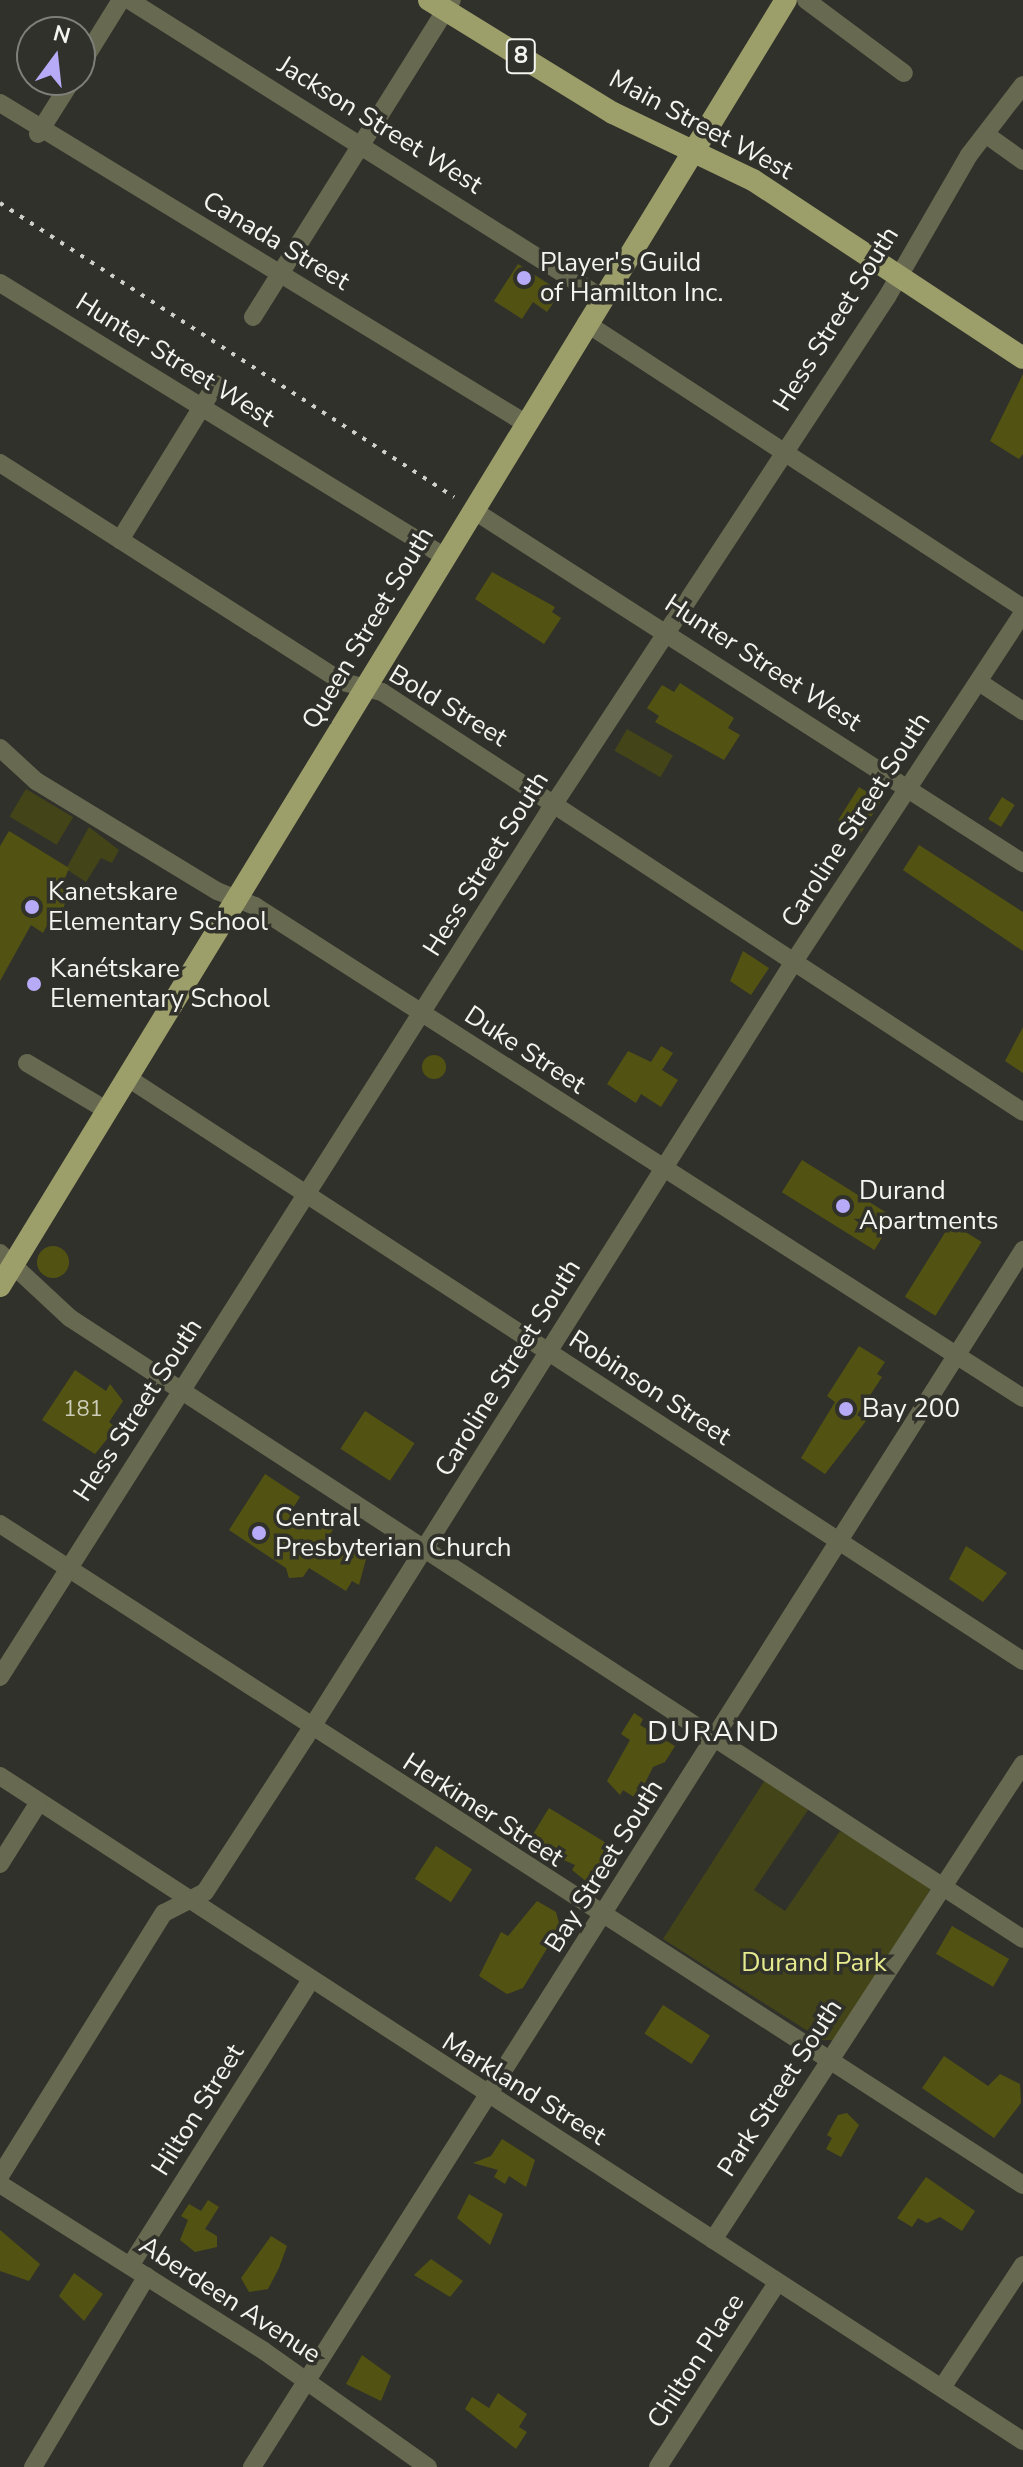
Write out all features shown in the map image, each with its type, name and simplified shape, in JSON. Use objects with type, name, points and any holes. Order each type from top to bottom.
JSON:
[{"type":"main road","name":"Queen Street South","points":[[0,1286],[6,1259],[108,1111],[586,323],[786,0]]},
{"type":"main road","name":"Main Street West","points":[[442,3],[613,113],[753,180],[1023,358]]},
{"type":"street","points":[[96,40],[121,0]]},
{"type":"street","name":"Jackson Street West","points":[[129,0],[363,143],[602,298]]},
{"type":"street","points":[[806,0],[904,73]]},
{"type":"street","points":[[253,317],[363,143],[442,3]]},
{"type":"street","name":"Hess Street South","points":[[0,1677],[555,803],[783,454],[969,155],[988,136],[1023,85]]},
{"type":"street","points":[[40,131],[62,96]]},
{"type":"street","name":"Canada Street","points":[[0,103],[40,131],[525,423]]},
{"type":"street","points":[[988,136],[1023,161]]},
{"type":"street","name":"Hunter Street West","points":[[0,283],[445,557]]},
{"type":"street","points":[[586,323],[1023,610]]},
{"type":"street","points":[[120,540],[216,384]]},
{"type":"street","name":"Bold Street","points":[[0,463],[343,682],[365,687],[555,803],[1023,1112]]},
{"type":"street","name":"Hunter Street West","points":[[473,510],[1023,863]]},
{"type":"street","name":"Caroline Street South","points":[[0,2176],[164,1913],[185,1899],[205,1892],[795,960],[979,682],[1023,610]]},
{"type":"street","points":[[979,682],[1023,711]]},
{"type":"street","name":"Duke Street","points":[[0,748],[36,781],[237,899],[422,1013],[1023,1398]]},
{"type":"street","points":[[27,1063],[108,1111]]},
{"type":"street","name":"Robinson Street","points":[[128,1078],[1023,1661]]},
{"type":"street","name":"Bay Street South","points":[[252,2467],[1023,1250]]},
{"type":"street","points":[[6,1259],[70,1318],[183,1388],[423,1550],[716,1737],[1023,1939]]},
{"type":"street","name":"Herkimer Street","points":[[0,1524],[602,1918],[1023,2185]]},
{"type":"street","name":"Park Street South","points":[[713,2240],[1023,1764]]},
{"type":"street","name":"Markland Street","points":[[0,1776],[488,2097],[943,2386],[1023,2441]]},
{"type":"street","points":[[0,1864],[39,1802]]},
{"type":"street","name":"Hilton Street","points":[[130,2266],[310,1981]]},
{"type":"street","name":"Aberdeen Avenue","points":[[0,2184],[147,2276],[428,2467]]},
{"type":"street","points":[[943,2386],[1023,2265]]},
{"type":"street","points":[[33,2467],[147,2276]]},
{"type":"street","name":"Chilton Place","points":[[658,2467],[777,2283]]},
{"type":"green space","points":[[627,729],[673,756],[660,777],[614,751]]},
{"type":"green space","points":[[26,789],[73,817],[57,845],[10,816]]},
{"type":"green space","points":[[89,827],[119,850],[112,863],[101,858],[86,882],[66,869]]},
{"type":"green space","name":"Durand Park","points":[[765,1780],[808,1810],[754,1890],[785,1911],[840,1831],[925,1880],[930,1890],[835,2040],[822,2040],[663,1939]]},
{"type":"building","name":"Player's Guild of Hamilton Inc.","points":[[518,264],[561,292],[547,312],[533,302],[522,319],[494,301]]},
{"type":"building","points":[[1023,374],[1023,454],[1019,459],[990,441]]},
{"type":"building","points":[[492,572],[555,607],[552,612],[561,618],[544,644],[475,599]]},
{"type":"building","points":[[680,683],[734,718],[728,728],[740,735],[724,760],[655,722],[659,716],[647,708],[662,685],[674,692]]},
{"type":"building","points":[[859,787],[881,801],[860,834],[838,820]]},
{"type":"building","points":[[1002,797],[1015,805],[1001,827],[988,819]]},
{"type":"building","name":"Kanetskare Elementary School","points":[[9,831],[69,868],[62,886],[69,890],[59,923],[51,918],[43,933],[31,925],[0,981],[0,846]]},
{"type":"building","points":[[919,845],[1023,912],[1023,951],[903,870]]},
{"type":"building","points":[[743,951],[769,968],[751,995],[730,981]]},
{"type":"building","points":[[1023,1027],[1023,1073],[1005,1061]]},
{"type":"building","points":[[661,1046],[673,1053],[662,1070],[678,1080],[661,1107],[641,1094],[636,1103],[607,1084],[628,1051],[651,1062]]},
{"type":"building","points":[[434,1055],[445,1062],[446,1067],[439,1078],[434,1079],[423,1072],[422,1067],[429,1056]]},
{"type":"building","name":"Durand Apartments","points":[[802,1160],[894,1218],[874,1250],[782,1192]]},
{"type":"building","points":[[951,1223],[982,1242],[935,1316],[905,1297]]},
{"type":"building","points":[[53,1246],[64,1251],[69,1262],[64,1273],[53,1278],[42,1273],[37,1262],[42,1251]]},
{"type":"building","name":"Bay 200","points":[[859,1346],[885,1362],[877,1374],[882,1377],[857,1415],[866,1421],[825,1474],[801,1458],[835,1402],[827,1396]]},
{"type":"building","points":[[75,1370],[106,1391],[110,1384],[123,1401],[109,1422],[116,1428],[95,1454],[42,1420]]},
{"type":"building","points":[[365,1411],[414,1443],[390,1481],[340,1449]]},
{"type":"building","name":"Central Presbyterian Church","points":[[265,1474],[300,1497],[291,1511],[310,1523],[317,1512],[333,1516],[336,1525],[329,1536],[366,1559],[359,1585],[352,1581],[346,1591],[309,1568],[303,1577],[289,1578],[286,1568],[229,1530]]},
{"type":"building","points":[[966,1546],[1007,1573],[983,1602],[949,1579]]},
{"type":"building","points":[[634,1713],[643,1719],[640,1725],[675,1746],[665,1762],[653,1767],[637,1799],[623,1790],[620,1795],[607,1781],[630,1740],[621,1734]]},
{"type":"building","points":[[549,1808],[616,1849],[592,1886],[572,1870],[575,1865],[527,1844]]},
{"type":"building","points":[[436,1846],[472,1869],[451,1902],[415,1879]]},
{"type":"building","points":[[537,1901],[556,1912],[560,1927],[523,1988],[507,1994],[479,1976],[501,1932],[508,1936]]},
{"type":"building","points":[[952,1926],[1009,1959],[993,1987],[936,1954]]},
{"type":"building","points":[[663,2005],[710,2035],[691,2064],[644,2034]]},
{"type":"building","points":[[944,2056],[988,2086],[1000,2074],[1020,2084],[1021,2103],[994,2138],[922,2088]]},
{"type":"building","points":[[847,2113],[859,2125],[841,2157],[826,2149],[832,2138],[827,2135],[838,2115]]},
{"type":"building","points":[[502,2139],[535,2160],[526,2187],[509,2176],[505,2184],[494,2177],[498,2170],[473,2163],[491,2156]]},
{"type":"building","points":[[926,2177],[975,2211],[962,2231],[940,2217],[927,2223],[918,2218],[912,2227],[897,2218]]},
{"type":"building","points":[[469,2194],[503,2214],[490,2245],[457,2218]]},
{"type":"building","points":[[208,2200],[219,2207],[205,2229],[217,2236],[217,2247],[195,2252],[180,2240],[188,2220],[181,2216],[189,2204],[201,2211]]},
{"type":"building","points":[[0,2230],[40,2264],[29,2281],[0,2271]]},
{"type":"building","points":[[271,2236],[287,2246],[279,2268],[268,2289],[249,2292],[241,2278]]},
{"type":"building","points":[[431,2259],[463,2281],[450,2297],[414,2275]]},
{"type":"building","points":[[74,2273],[103,2294],[84,2321],[59,2296]]},
{"type":"building","points":[[362,2355],[391,2376],[381,2401],[346,2384]]},
{"type":"building","points":[[498,2393],[527,2414],[519,2427],[527,2432],[516,2449],[465,2409],[472,2397],[489,2408]]},
{"type":"railway","points":[[0,203],[454,497]]},
{"type":"place","name":"Player's Guild of Hamilton Inc.","points":[[524,278]]},
{"type":"place","name":"Kanetskare Elementary School","points":[[32,907]]},
{"type":"place","name":"Kanétskare Elementary School","points":[[34,984]]},
{"type":"place","name":"Durand Apartments","points":[[843,1206]]},
{"type":"place","name":"Bay 200","points":[[846,1409]]},
{"type":"place","name":"Central Presbyterian Church","points":[[259,1533]]},
{"type":"district","name":"DURAND","points":[[714,1732]]}]
